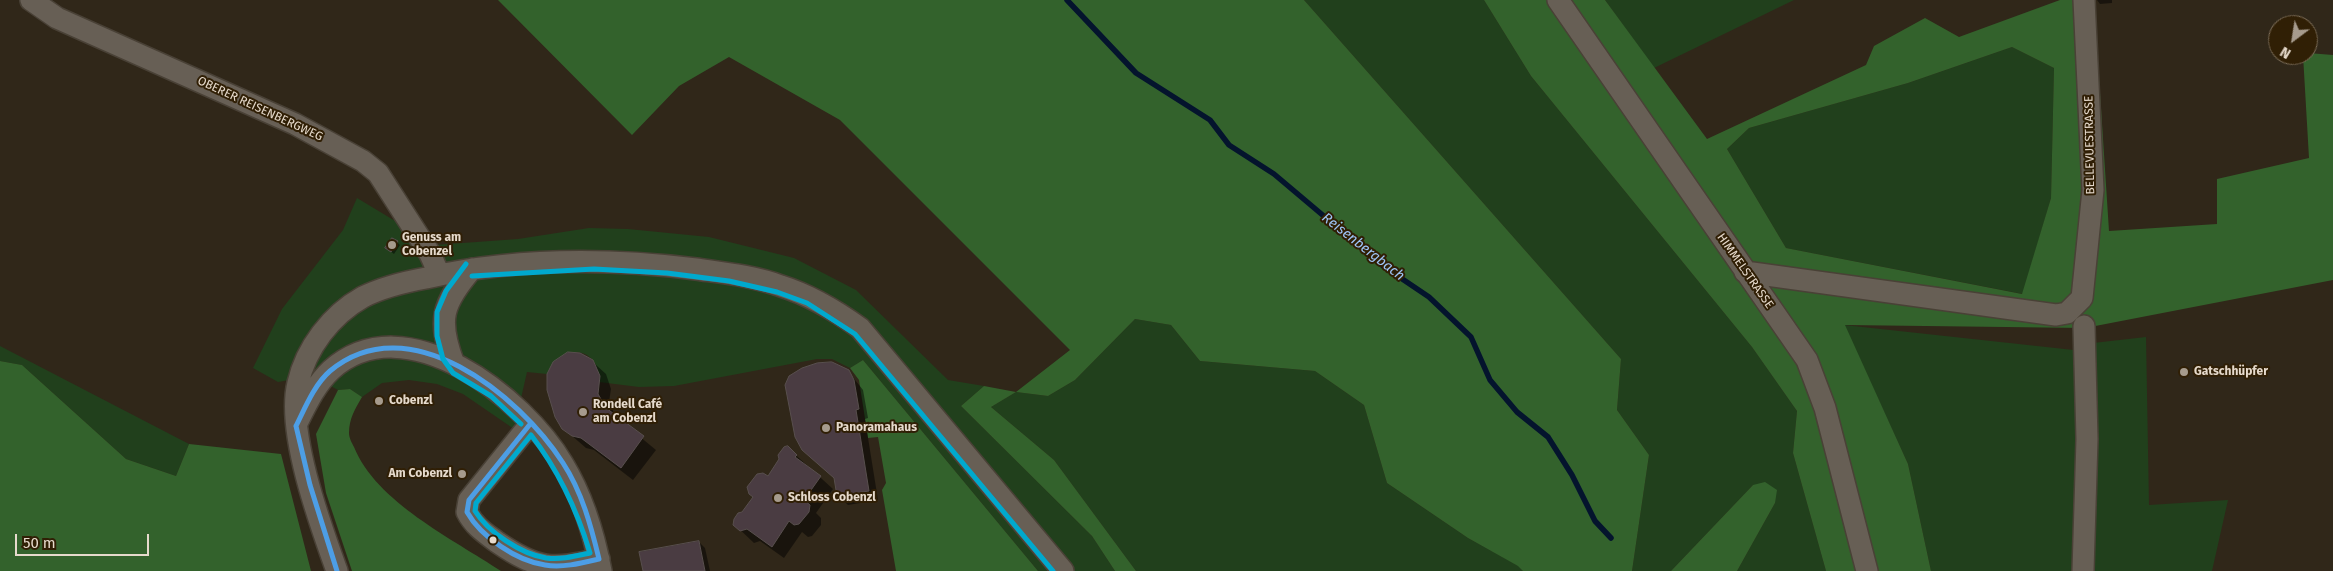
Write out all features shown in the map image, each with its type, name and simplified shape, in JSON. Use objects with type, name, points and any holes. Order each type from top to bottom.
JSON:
[{"type":"street","name":"OBERER REISENBERGWEG","points":[[31,0],[58,18],[295,124],[363,161],[378,174],[430,254],[439,274]]},
{"type":"street","name":"HIMMELSTRASSE","points":[[1558,0],[1807,360],[1818,386],[1867,571]]},
{"type":"street","name":"BELLEVUESTRASSE","points":[[2083,571],[2087,439],[2072,313],[2093,190],[2084,0]]},
{"type":"street","points":[[337,571],[310,486],[296,426],[297,384],[316,340],[336,317],[362,298],[377,291],[439,274],[472,268],[594,261],[668,266],[730,274],[779,285],[810,296],[835,310],[860,328],[1063,571]]},
{"type":"street","points":[[454,364],[445,338],[445,310],[454,289],[472,268]]},
{"type":"street","points":[[1745,272],[2072,313]]},
{"type":"street","points":[[296,426],[311,395],[330,371],[347,359],[365,351],[388,347],[414,349],[454,364],[494,388],[531,423],[547,441],[573,482],[590,522],[600,565],[540,566],[522,558],[482,531],[470,519],[467,506],[469,500],[531,423]]},
{"type":"green space","points":[[498,0],[1304,0],[1621,359],[1617,410],[1649,455],[1632,571],[1523,571],[1518,566],[1468,538],[1387,483],[1364,405],[1315,371],[1200,361],[1171,325],[1135,319],[1075,380],[1048,396],[1016,392],[1070,350],[840,120],[729,57],[679,86],[632,135]]},
{"type":"green space","points":[[1304,0],[1484,0],[1531,76],[1752,347],[1797,411],[1793,453],[1826,571],[1737,571],[1775,503],[1753,485],[1671,571],[1632,571],[1649,455],[1617,410],[1621,359]]},
{"type":"green space","points":[[1484,0],[1605,0],[1707,139],[1866,65],[1874,46],[1925,18],[1959,37],[2060,0],[2094,0],[2109,231],[2217,224],[2217,179],[2309,158],[2304,65],[2318,65],[2318,54],[2333,55],[2333,280],[2085,328],[1845,325],[1908,464],[1931,571],[1826,571],[1793,453],[1797,411],[1752,347],[1531,76]],"holes":[[[2012,47],[2054,68],[2051,198],[2022,294],[1786,248],[1727,149],[1749,128],[1908,83]]]},
{"type":"green space","points":[[1605,0],[1794,0],[1654,68]]},
{"type":"green space","points":[[2012,47],[2054,68],[2051,198],[2023,294],[1786,248],[1727,149],[1749,128],[1908,83]]},
{"type":"green space","points":[[357,198],[435,245],[518,239],[589,228],[628,229],[709,237],[794,258],[856,290],[948,380],[984,386],[961,406],[1092,536],[1115,571],[1038,571],[863,360],[850,368],[832,359],[817,359],[674,386],[639,387],[599,382],[598,370],[587,355],[579,352],[570,353],[561,357],[553,364],[547,374],[527,372],[514,429],[463,394],[437,384],[409,380],[382,383],[362,397],[350,389],[338,390],[312,376],[278,382],[253,368],[282,309],[343,230]]},
{"type":"green space","points":[[1135,319],[1171,325],[1200,361],[1315,371],[1364,405],[1387,483],[1468,538],[1519,566],[1523,571],[1136,571],[1054,460],[991,407],[1016,392],[1048,396],[1075,380]]},
{"type":"green space","points":[[1844,325],[2092,352],[2093,343],[2146,337],[2149,505],[2228,500],[2212,571],[1931,571],[1908,464]]},
{"type":"green space","points":[[0,346],[189,444],[176,476],[126,459],[22,365],[0,361]]},
{"type":"green space","points":[[863,360],[1038,571],[896,571],[882,490],[886,483],[878,437],[868,438],[859,380],[850,368]]},
{"type":"green space","points":[[0,361],[22,365],[126,459],[176,476],[189,444],[281,454],[311,571],[0,571]]},
{"type":"green space","points":[[984,386],[1016,392],[991,407],[1054,460],[1136,571],[1115,571],[1092,536],[961,406]]},
{"type":"green space","points":[[350,389],[362,397],[351,419],[349,428],[350,439],[365,467],[379,485],[418,518],[501,571],[352,571],[326,493],[316,434],[338,390]]},
{"type":"green space","points":[[1765,482],[1777,490],[1775,503],[1737,571],[1671,571],[1753,485]]},
{"type":"building","name":"Genuss am Cobenzel","points":[[392,238],[398,241],[391,252],[385,248]]},
{"type":"building","name":"Rondell Café am Cobenzl","points":[[568,352],[580,353],[593,360],[600,376],[598,394],[606,408],[644,436],[621,468],[581,438],[572,436],[562,429],[555,417],[547,390],[547,374],[553,362]]},
{"type":"building","name":"Panoramahaus","points":[[832,362],[849,370],[854,380],[859,409],[856,410],[869,491],[837,496],[834,478],[802,450],[795,437],[785,385],[789,376],[802,368],[817,363]]},
{"type":"building","name":"Schloss Cobenzl","points":[[788,446],[797,455],[795,457],[821,476],[804,500],[810,505],[809,512],[799,524],[794,525],[789,521],[772,547],[747,529],[740,531],[733,525],[738,513],[742,512],[753,497],[749,494],[747,487],[757,474],[763,473],[768,476],[779,459],[778,455],[784,447]]},
{"type":"building","points":[[699,541],[705,571],[643,571],[639,552]]},
{"type":"waterway","name":"Reisenbergbach","points":[[1067,0],[1136,73],[1210,120],[1229,145],[1274,174],[1383,266],[1429,297],[1471,337],[1490,380],[1517,412],[1548,437],[1572,475],[1595,521],[1611,538]]},
{"type":"transit line","points":[[466,264],[446,291],[437,312],[437,336],[443,359],[453,373],[491,396],[521,424]]},
{"type":"transit line","points":[[472,276],[594,269],[667,273],[729,281],[777,292],[807,303],[855,334],[1053,571]]},
{"type":"transit line","points":[[296,426],[310,397],[324,377],[330,371],[361,353],[394,348],[427,353],[460,367],[491,387],[519,411],[544,437],[563,463],[581,497],[599,559]]},
{"type":"transit line","points":[[531,423],[469,500],[467,512],[490,539],[512,553],[534,563],[559,566],[599,559]]},
{"type":"transit line","points":[[296,426],[310,485],[337,571]]},
{"type":"transit line","points":[[531,435],[559,477],[579,521],[590,553],[557,558],[536,556],[506,541],[488,527],[475,511],[476,503],[531,435]]},
{"type":"place","name":"Genuss am Cobenzel","points":[[392,245]]},
{"type":"place","name":"Gatschhüpfer","points":[[2184,372]]},
{"type":"place","name":"Cobenzl","points":[[379,401]]},
{"type":"place","name":"Rondell Café am Cobenzl","points":[[583,412]]},
{"type":"place","name":"Panoramahaus","points":[[826,428]]},
{"type":"place","name":"Am Cobenzl","points":[[462,474]]},
{"type":"place","name":"Schloss Cobenzl","points":[[778,498]]}]
